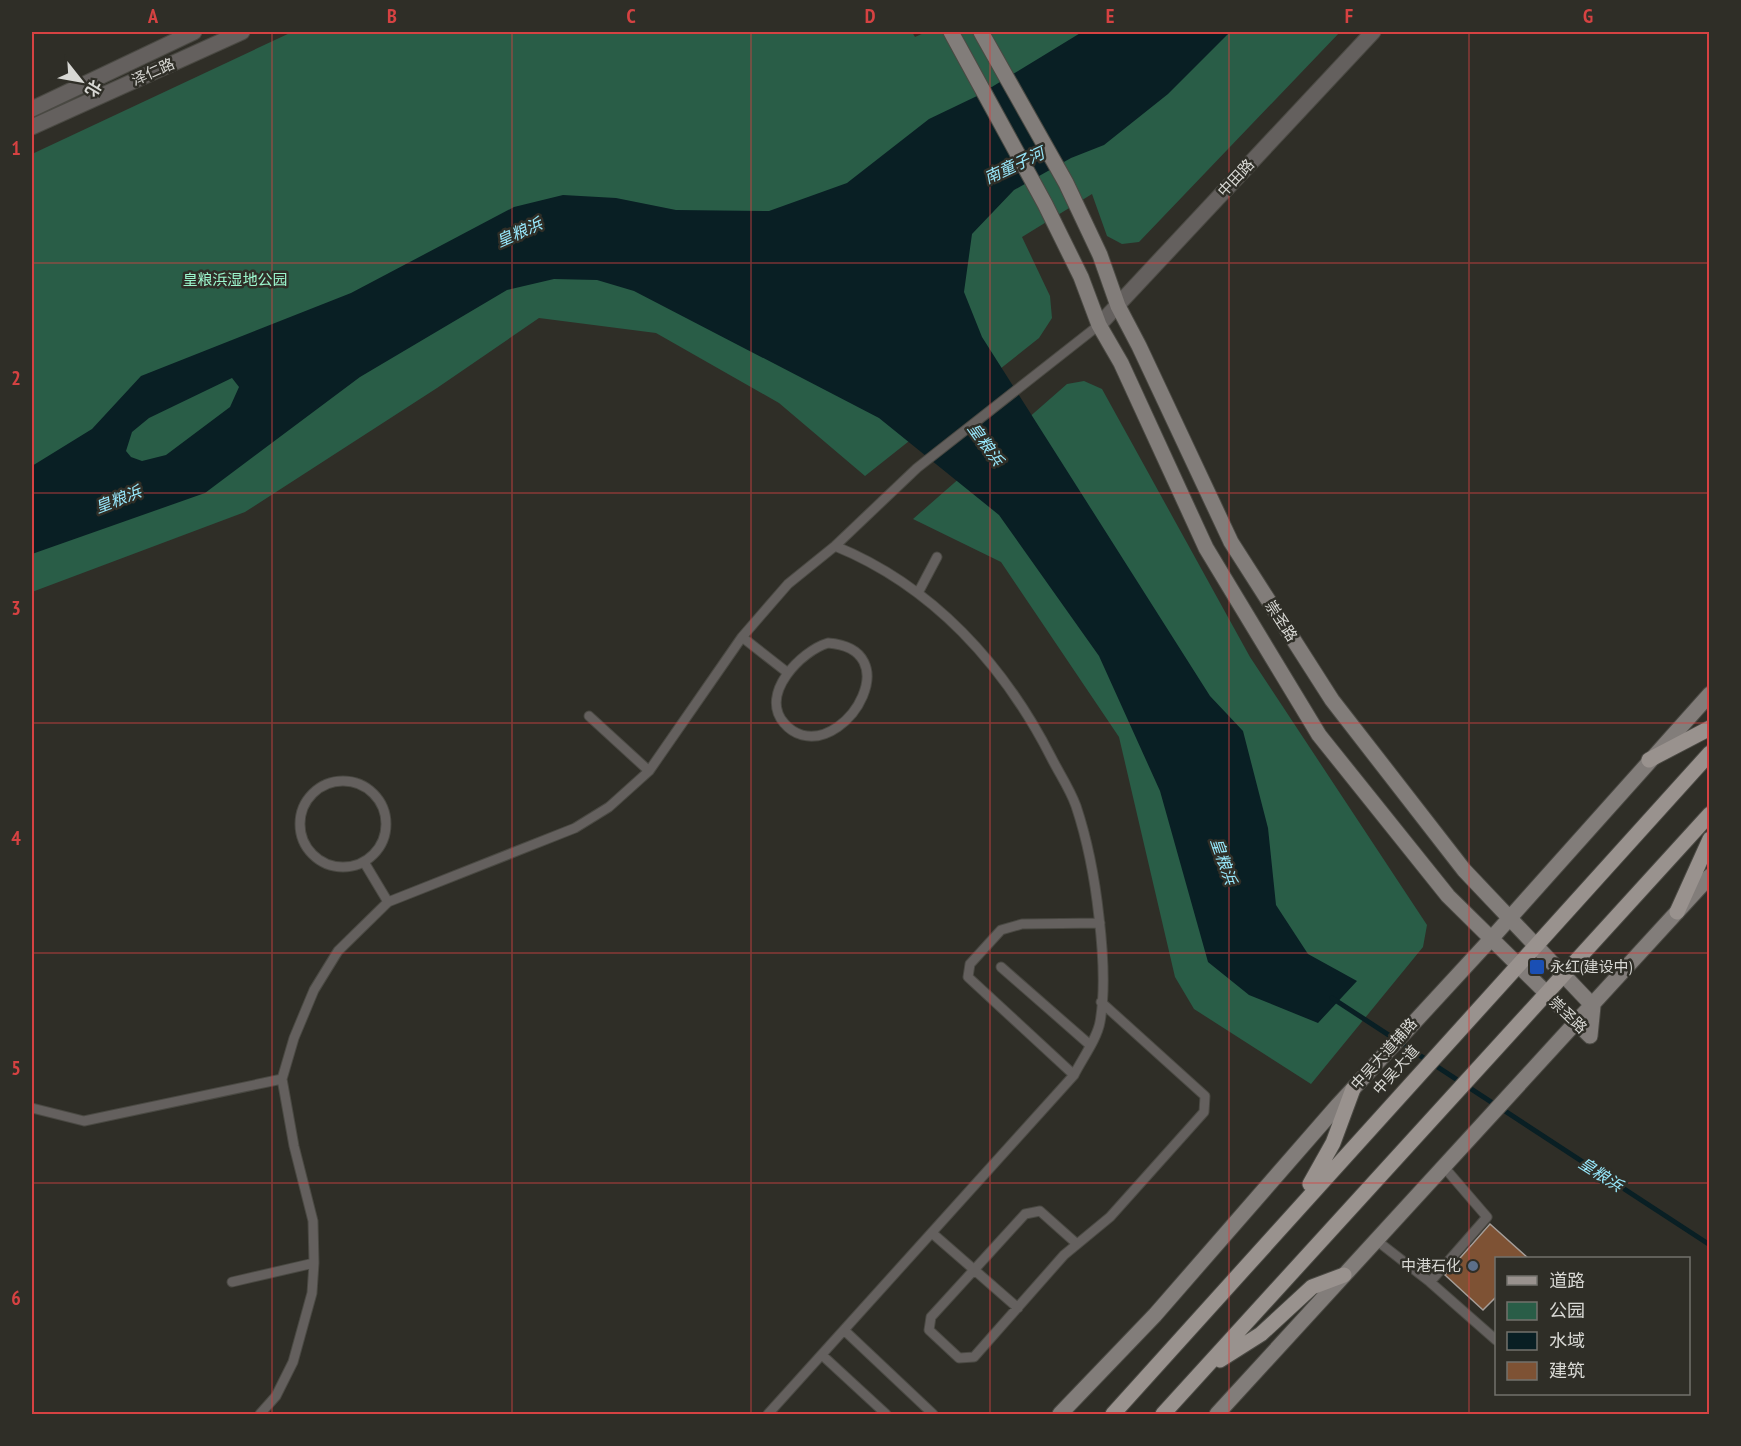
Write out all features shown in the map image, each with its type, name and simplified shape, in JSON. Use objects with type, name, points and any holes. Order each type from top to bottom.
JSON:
[{"type":"main road","name":"崇圣路","points":[[951,32],[1045,204],[1206,548],[1319,735],[1448,896],[1577,1024]]},
{"type":"main road","name":"崇圣路","points":[[981,32],[1066,183],[1100,255],[1118,306],[1231,542],[1332,699],[1427,823],[1464,870],[1593,1006]]},
{"type":"main road","name":"中吴大道辅路","points":[[1060,1414],[1155,1315],[1411,1023],[1491,939],[1710,694]]},
{"type":"main road","points":[[1649,760],[1710,728]]},
{"type":"main road","name":"中吴大道","points":[[1113,1414],[1516,964],[1710,753]]},
{"type":"main road","points":[[1163,1414],[1710,814]]},
{"type":"main road","points":[[1677,912],[1710,839]]},
{"type":"main road","points":[[1217,1414],[1577,1024],[1710,876]]},
{"type":"main road","points":[[1296,1209],[1334,1143],[1353,1089]]},
{"type":"main road","points":[[1203,1371],[1261,1334],[1312,1287],[1344,1275]]},
{"type":"street","name":"泽仁路","points":[[32,109],[194,32]]},
{"type":"street","name":"泽仁路","points":[[32,127],[242,32]]},
{"type":"street","name":"中田路","points":[[1100,325],[1373,32]]},
{"type":"lane","points":[[260,1414],[276,1396],[293,1362],[312,1293],[314,1263],[313,1221],[294,1146],[282,1078],[294,1038],[314,990],[338,951],[388,902],[575,828],[609,807],[649,771],[742,637],[788,584],[835,546],[916,468],[1100,325]]},
{"type":"lane","points":[[768,1414],[1074,1075],[1100,1024],[1103,953],[1094,879],[1076,805],[1033,721],[994,665],[950,620],[918,592],[858,555],[835,546]]},
{"type":"lane","points":[[918,592],[938,557]]},
{"type":"lane","points":[[742,637],[788,673]]},
{"type":"lane","points":[[840,644],[860,656],[868,677],[867,688],[863,699],[836,729],[819,736],[800,735],[789,729],[781,720],[777,708],[780,683],[788,673],[817,646],[840,644]]},
{"type":"lane","points":[[589,716],[649,771]]},
{"type":"lane","points":[[341,781],[362,786],[379,799],[385,812],[386,827],[383,841],[375,853],[364,862],[351,867],[337,867],[323,863],[304,843],[300,830],[301,815],[306,802],[327,784],[341,781]]},
{"type":"lane","points":[[364,862],[388,902]]},
{"type":"lane","points":[[1074,1075],[968,977],[970,964],[1001,930],[1022,924],[1100,923]]},
{"type":"lane","points":[[1001,967],[1090,1045]]},
{"type":"lane","points":[[1077,1244],[1040,1211],[1025,1214],[931,1317],[929,1330],[959,1358],[974,1357],[1064,1255],[1110,1217],[1204,1112],[1205,1096],[1101,1002]]},
{"type":"lane","points":[[32,1108],[84,1121],[282,1078]]},
{"type":"lane","points":[[1430,1282],[1487,1217],[1444,1167]]},
{"type":"lane","points":[[932,1233],[1018,1308]]},
{"type":"lane","points":[[1376,1240],[1430,1282],[1495,1338]]},
{"type":"lane","points":[[232,1282],[314,1263]]},
{"type":"lane","points":[[844,1330],[933,1414]]},
{"type":"lane","points":[[822,1355],[886,1414]]},
{"type":"green space","name":"皇粮浜湿地公园","points":[[292,32],[912,32],[915,37],[926,32],[1340,32],[1139,242],[1122,244],[1107,236],[1092,194],[1022,237],[1050,296],[1052,318],[1039,338],[865,476],[779,403],[656,333],[539,318],[437,388],[245,512],[32,592],[32,154]]},
{"type":"green space","points":[[1084,381],[1102,389],[1250,657],[1427,925],[1423,947],[1311,1084],[1194,1009],[1175,977],[1119,737],[1001,562],[913,519],[1067,384]]},
{"type":"water","name":"南童子河","points":[[1082,32],[1230,32],[1168,94],[1104,145],[1071,158],[1014,190],[972,234],[964,292],[982,337],[1210,696],[1243,731],[1268,828],[1276,905],[1308,954],[1357,981],[1318,1023],[1249,995],[1208,962],[1160,791],[1099,656],[999,515],[879,418],[634,291],[597,280],[554,279],[507,290],[360,377],[205,493],[32,554],[32,466],[92,429],[141,376],[351,293],[514,207],[563,195],[616,198],[676,210],[769,211],[847,183],[929,119],[977,96]],"holes":[[[232,378],[239,387],[230,407],[166,455],[142,461],[131,457],[126,451],[132,432],[149,418]]]},
{"type":"building","name":"中港石化","points":[[1490,1224],[1527,1257],[1495,1257],[1495,1298],[1483,1310],[1445,1275]]},
{"type":"waterway","name":"皇粮浜","points":[[1332,998],[1710,1245]]},
{"type":"place","name":"永红(建设中)","points":[[1537,967]]},
{"type":"place","name":"中港石化","points":[[1473,1266]]}]
